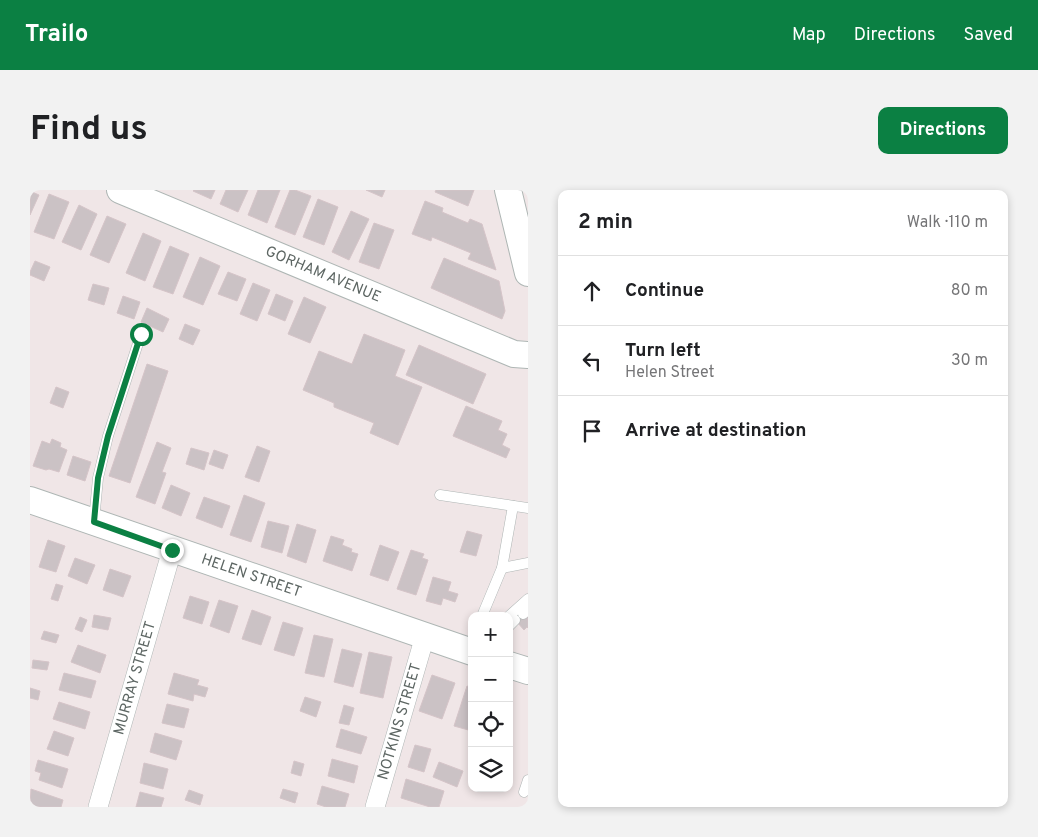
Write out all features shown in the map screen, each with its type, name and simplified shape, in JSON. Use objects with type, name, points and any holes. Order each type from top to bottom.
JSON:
[{"type":"main road","name":"GORHAM AVENUE","points":[[120,190],[514,354],[528,355]]},
{"type":"main road","points":[[508,190],[528,273]]},
{"type":"main road","name":"HELEN STREET","points":[[30,500],[425,636],[468,647]]},
{"type":"main road","points":[[513,666],[528,671]]},
{"type":"street","name":"MURRAY STREET","points":[[98,807],[172,550]]},
{"type":"street","name":"NOTKINS STREET","points":[[375,807],[425,636]]},
{"type":"lane","points":[[94,522],[98,478],[108,436],[141,334]]},
{"type":"lane","points":[[440,494],[528,508]]},
{"type":"lane","points":[[484,612],[502,568],[514,506]]},
{"type":"lane","points":[[502,568],[528,563]]},
{"type":"lane","points":[[517,617],[528,599]]},
{"type":"lane","points":[[524,792],[528,780]]},
{"type":"building","points":[[194,190],[215,190],[211,199]]},
{"type":"building","points":[[226,190],[248,190],[238,212],[220,204]]},
{"type":"building","points":[[258,190],[280,190],[267,223],[248,215]]},
{"type":"building","points":[[290,190],[311,196],[295,235],[275,227]]},
{"type":"building","points":[[366,190],[385,190],[382,197]]},
{"type":"building","points":[[436,190],[474,190],[468,206],[435,192]]},
{"type":"building","points":[[30,191],[39,195],[30,215]]},
{"type":"building","points":[[49,194],[69,202],[54,239],[34,232]]},
{"type":"building","points":[[318,199],[338,207],[324,245],[303,237]]},
{"type":"building","points":[[425,201],[443,208],[442,212],[468,223],[470,219],[482,224],[496,270],[468,259],[471,253],[432,237],[431,241],[412,234]]},
{"type":"building","points":[[79,205],[97,214],[81,250],[62,242]]},
{"type":"building","points":[[351,211],[369,219],[349,260],[332,252]]},
{"type":"building","points":[[107,216],[126,224],[109,263],[90,255]]},
{"type":"building","points":[[374,223],[394,230],[379,269],[359,262]]},
{"type":"building","points":[[143,233],[161,241],[145,281],[126,273]]},
{"type":"building","points":[[170,246],[189,254],[173,294],[153,287]]},
{"type":"building","points":[[200,257],[220,266],[203,305],[183,297]]},
{"type":"building","points":[[444,258],[499,281],[505,311],[502,319],[431,288]]},
{"type":"building","points":[[35,261],[50,267],[44,281],[30,275]]},
{"type":"building","points":[[228,272],[246,279],[237,301],[218,294]]},
{"type":"building","points":[[253,283],[270,290],[257,321],[240,314]]},
{"type":"building","points":[[93,284],[109,288],[104,305],[88,300]]},
{"type":"building","points":[[276,294],[293,301],[285,321],[268,314]]},
{"type":"building","points":[[123,296],[140,302],[134,319],[117,313]]},
{"type":"building","points":[[304,297],[326,307],[310,343],[288,334]]},
{"type":"building","points":[[147,308],[169,319],[163,332],[141,322]]},
{"type":"building","points":[[185,324],[200,330],[193,345],[179,339]]},
{"type":"building","points":[[364,334],[405,350],[395,376],[422,387],[398,445],[370,433],[374,423],[334,407],[334,403],[303,390],[319,351],[352,364]]},
{"type":"building","points":[[419,345],[486,374],[473,404],[406,375]]},
{"type":"building","points":[[147,364],[168,371],[130,483],[109,476]]},
{"type":"building","points":[[56,387],[69,392],[63,408],[50,403]]},
{"type":"building","points":[[466,406],[502,421],[498,430],[507,434],[502,445],[510,449],[506,458],[453,436]]},
{"type":"building","points":[[52,439],[61,443],[60,447],[67,450],[59,472],[33,466],[42,441],[50,444]]},
{"type":"building","points":[[157,442],[171,448],[162,472],[166,473],[155,504],[136,497]]},
{"type":"building","points":[[257,446],[270,451],[259,482],[245,477]]},
{"type":"building","points":[[191,448],[209,453],[204,470],[186,464]]},
{"type":"building","points":[[214,450],[228,455],[223,469],[209,464]]},
{"type":"building","points":[[73,456],[91,462],[85,481],[67,475]]},
{"type":"building","points":[[171,485],[190,493],[181,516],[162,508]]},
{"type":"building","points":[[244,495],[265,503],[251,542],[230,535]]},
{"type":"building","points":[[204,497],[230,506],[222,528],[196,518]]},
{"type":"building","points":[[268,521],[289,526],[282,553],[261,547]]},
{"type":"building","points":[[297,524],[316,530],[306,563],[287,556]]},
{"type":"building","points":[[467,531],[482,535],[476,556],[460,552]]},
{"type":"building","points":[[331,536],[344,540],[342,545],[352,549],[351,552],[358,554],[352,571],[323,561]]},
{"type":"building","points":[[48,540],[65,546],[56,572],[39,567]]},
{"type":"building","points":[[380,545],[399,552],[388,581],[370,575]]},
{"type":"building","points":[[411,550],[424,554],[422,558],[428,560],[416,595],[397,589]]},
{"type":"building","points":[[75,558],[95,565],[87,584],[68,576]]},
{"type":"building","points":[[110,569],[131,576],[123,597],[103,590]]},
{"type":"building","points":[[433,577],[451,582],[448,591],[458,594],[455,602],[443,598],[441,605],[426,601]]},
{"type":"building","points":[[56,584],[63,586],[58,601],[51,599]]},
{"type":"building","points":[[190,596],[209,602],[202,624],[183,618]]},
{"type":"building","points":[[219,600],[238,606],[229,633],[210,626]]},
{"type":"building","points":[[252,610],[271,617],[261,645],[242,639]]},
{"type":"building","points":[[516,610],[528,617],[528,628],[524,630],[513,617],[513,613]]},
{"type":"building","points":[[94,615],[111,618],[108,630],[92,627]]},
{"type":"building","points":[[80,617],[87,620],[82,632],[75,629]]},
{"type":"building","points":[[283,622],[303,628],[294,656],[274,650]]},
{"type":"building","points":[[44,631],[59,635],[56,643],[41,639]]},
{"type":"building","points":[[314,635],[333,639],[324,677],[305,673]]},
{"type":"building","points":[[78,645],[106,655],[100,673],[71,662]]},
{"type":"building","points":[[342,649],[362,654],[353,687],[334,682]]},
{"type":"building","points":[[369,652],[392,657],[383,698],[360,693]]},
{"type":"building","points":[[33,660],[49,662],[47,670],[32,668]]},
{"type":"building","points":[[64,673],[96,681],[91,698],[59,690]]},
{"type":"building","points":[[174,673],[199,680],[197,685],[208,688],[205,697],[194,694],[193,701],[168,694]]},
{"type":"building","points":[[432,675],[455,683],[442,719],[419,711]]},
{"type":"building","points":[[467,686],[468,730],[454,726]]},
{"type":"building","points":[[30,688],[40,691],[38,700],[30,698]]},
{"type":"building","points":[[305,697],[321,702],[316,717],[300,711]]},
{"type":"building","points":[[59,702],[90,712],[85,729],[53,719]]},
{"type":"building","points":[[167,704],[189,709],[184,728],[162,723]]},
{"type":"building","points":[[344,705],[354,708],[349,725],[339,723]]},
{"type":"building","points":[[341,729],[367,737],[361,754],[336,747]]},
{"type":"building","points":[[54,731],[74,738],[68,756],[47,749]]},
{"type":"building","points":[[155,733],[182,741],[176,760],[150,752]]},
{"type":"building","points":[[415,745],[431,749],[424,772],[408,767]]},
{"type":"building","points":[[332,759],[358,766],[354,783],[328,776]]},
{"type":"building","points":[[38,760],[68,769],[62,788],[39,780],[41,773],[35,771]]},
{"type":"building","points":[[294,761],[304,764],[301,776],[291,773]]},
{"type":"building","points":[[439,762],[463,771],[457,787],[433,777]]},
{"type":"building","points":[[144,763],[168,769],[163,789],[140,783]]},
{"type":"building","points":[[406,779],[444,791],[439,807],[430,807],[401,798]]},
{"type":"building","points":[[322,786],[349,794],[345,807],[326,807],[317,804]]},
{"type":"building","points":[[31,789],[63,800],[61,807],[30,807]]},
{"type":"building","points":[[283,789],[298,793],[295,803],[280,798]]},
{"type":"building","points":[[189,790],[203,795],[200,805],[185,800]]},
{"type":"building","points":[[140,792],[164,798],[161,807],[136,807]]},
{"type":"route","points":[[141,334],[108,436],[98,478],[94,522],[172,550]]}]
